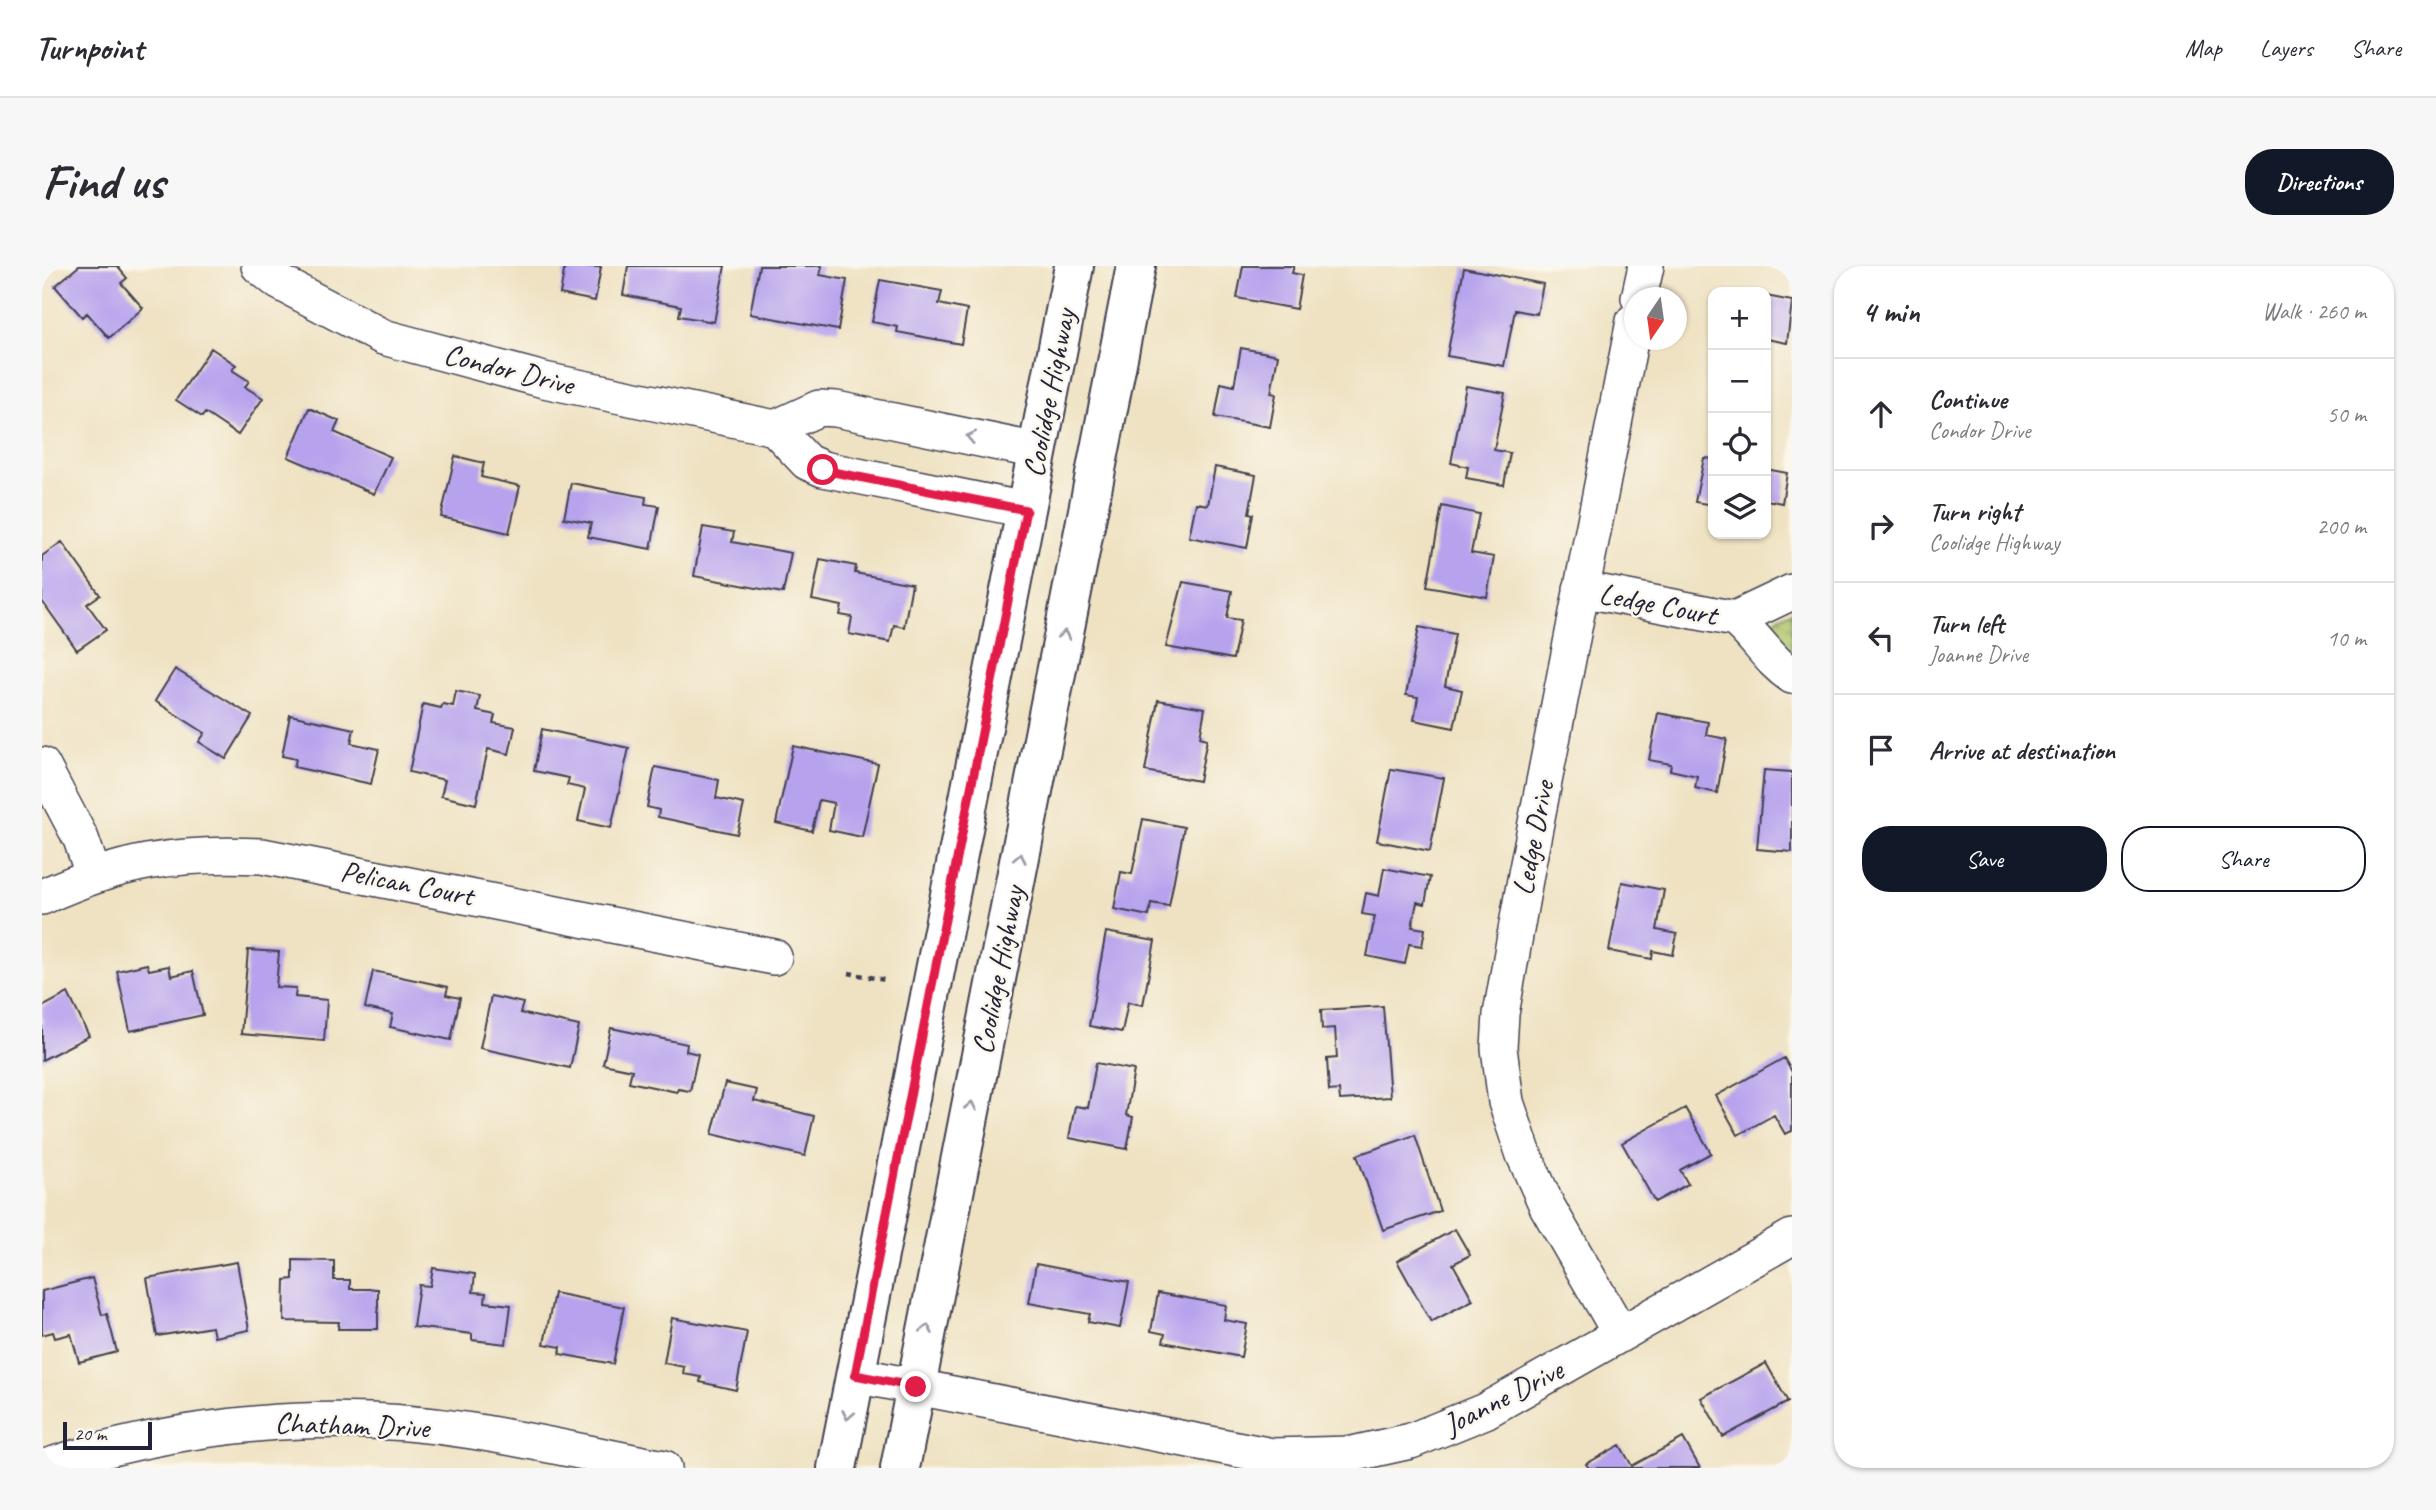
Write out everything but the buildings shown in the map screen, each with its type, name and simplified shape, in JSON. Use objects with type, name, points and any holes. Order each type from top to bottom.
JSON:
[{"type":"main road","name":"Coolidge Highway","points":[[837,1468],[1074,266]]},
{"type":"main road","name":"Coolidge Highway","points":[[900,1468],[1136,266]]},
{"type":"street","name":"Condor Drive","points":[[259,266],[279,282],[383,337],[544,380],[775,428]]},
{"type":"street","points":[[1641,287],[1646,266]]},
{"type":"street","name":"Ledge Drive","points":[[1620,1334],[1547,1206],[1524,1155],[1506,1102],[1499,1048],[1501,1014],[1525,874],[1628,350]]},
{"type":"street","points":[[1026,510],[823,470],[807,462],[775,428],[819,408],[836,409],[1038,451]]},
{"type":"street","name":"Ledge Court","points":[[1581,589],[1735,619],[1751,632],[1781,669],[1792,676]]},
{"type":"street","name":"Ledge Court","points":[[1735,619],[1792,592]]},
{"type":"street","points":[[42,765],[81,839],[93,874]]},
{"type":"street","name":"Pelican Court","points":[[42,897],[93,874],[153,859],[208,853],[262,856],[774,957]]},
{"type":"street","name":"Joanne Drive","points":[[855,1375],[1272,1456],[1352,1454],[1411,1441],[1451,1427],[1792,1237]]},
{"type":"street","name":"Chatham Drive","points":[[42,1468],[167,1435],[248,1423],[326,1420],[470,1430],[664,1468]]},
{"type":"path","points":[[849,973],[885,980]]},
{"type":"green space","points":[[1792,610],[1792,658],[1764,625]]},
{"type":"route","points":[[823,470],[1026,510],[855,1375],[916,1387]]}]
